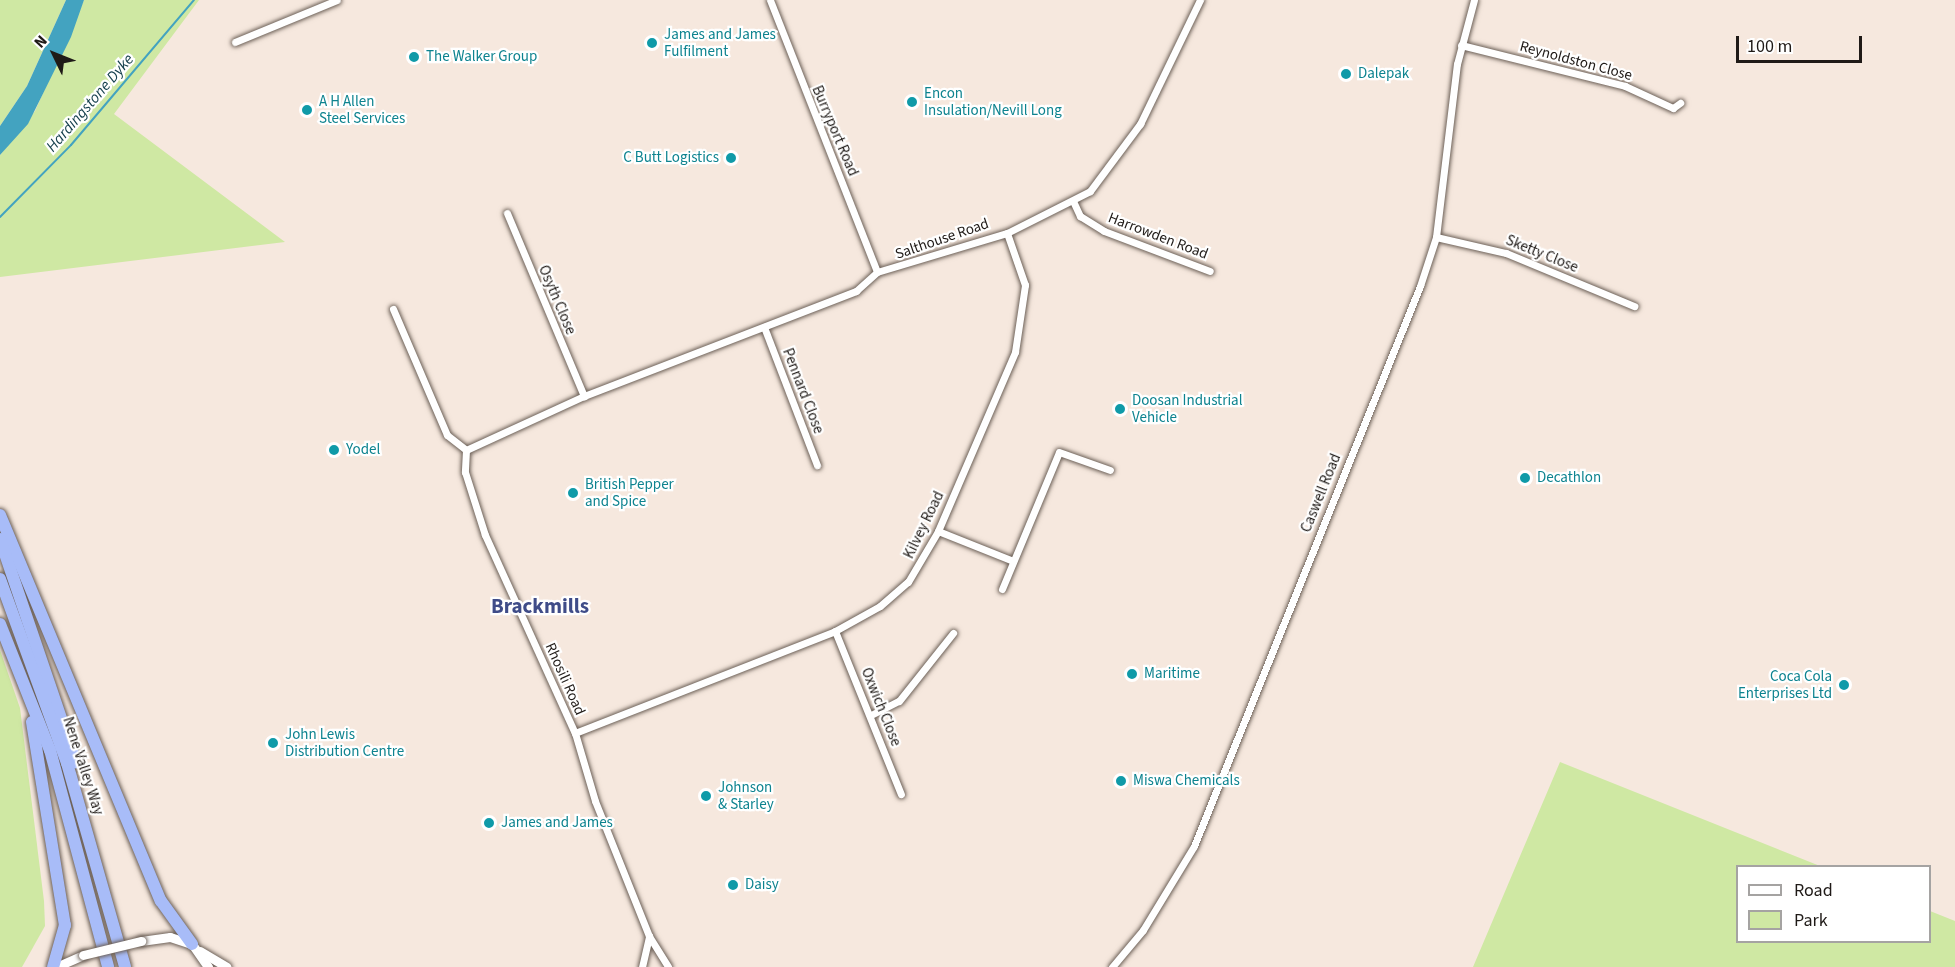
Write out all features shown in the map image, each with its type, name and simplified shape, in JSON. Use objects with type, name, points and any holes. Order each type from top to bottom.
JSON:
[{"type":"highway","points":[[0,515],[160,901],[195,947]]},
{"type":"highway","points":[[0,539],[78,770],[87,826]]},
{"type":"highway","name":"Nene Valley Way","points":[[0,579],[87,826],[125,967]]},
{"type":"highway","name":"Nene Valley Way","points":[[0,624],[73,826],[108,967]]},
{"type":"highway","points":[[28,697],[65,925],[54,967]]},
{"type":"street","points":[[235,42],[337,0]]},
{"type":"street","name":"Burryport Road","points":[[770,0],[878,272]]},
{"type":"street","name":"Salthouse Road","points":[[466,450],[584,396],[856,291],[878,272],[1007,233],[1073,201],[1117,162],[1171,65],[1200,0]]},
{"type":"street","name":"Caswell Road","points":[[1112,967],[1143,930],[1194,846],[1382,384],[1436,237],[1461,45],[1474,0]]},
{"type":"street","name":"Reynoldston Close","points":[[1461,45],[1625,86],[1673,108],[1680,102]]},
{"type":"street","name":"Harrowden Road","points":[[1073,201],[1080,216],[1104,231],[1210,271]]},
{"type":"street","name":"Osyth Close","points":[[507,213],[584,396]]},
{"type":"street","name":"Kilvey Road","points":[[575,733],[835,631],[880,606],[908,582],[938,531],[1015,352],[1025,307],[1025,285],[1007,233]]},
{"type":"street","name":"Sketty Close","points":[[1436,237],[1506,253],[1634,306]]},
{"type":"street","points":[[393,309],[447,435],[466,450]]},
{"type":"street","name":"Pennard Close","points":[[764,327],[817,465]]},
{"type":"street","name":"Rhosili Road","points":[[466,450],[465,472],[485,535],[575,733],[595,801],[649,936],[668,967]]},
{"type":"street","points":[[1002,589],[1059,452],[1110,470]]},
{"type":"street","points":[[938,531],[1013,561]]},
{"type":"street","name":"Oxwich Close","points":[[835,631],[901,794]]},
{"type":"street","points":[[871,716],[899,701],[953,633]]},
{"type":"street","points":[[54,967],[83,955],[171,936],[195,947],[227,967]]},
{"type":"street","points":[[642,967],[649,936]]},
{"type":"street","points":[[195,947],[208,967]]},
{"type":"green space","points":[[0,0],[66,0],[27,86],[0,126]]},
{"type":"green space","points":[[84,0],[199,0],[114,114],[285,242],[0,277],[0,155],[35,111]]},
{"type":"green space","points":[[0,650],[20,708],[44,901],[45,926],[22,967],[0,967]]},
{"type":"green space","points":[[1560,762],[1818,865],[1736,865],[1736,943],[1931,943],[1931,911],[1955,921],[1955,967],[1473,967]]},
{"type":"water","points":[[66,0],[84,0],[71,37],[28,124],[0,155],[0,126],[27,86]]},
{"type":"waterway","name":"Hardingstone Dyke","points":[[0,217],[71,145],[194,0]]},
{"type":"place","name":"James and James Fulfilment","points":[[652,43]]},
{"type":"place","name":"The Walker Group","points":[[414,57]]},
{"type":"place","name":"Dalepak","points":[[1346,74]]},
{"type":"place","name":"Encon Insulation/Nevill Long","points":[[912,102]]},
{"type":"place","name":"A H Allen Steel Services","points":[[307,110]]},
{"type":"place","name":"C Butt Logistics","points":[[731,158]]},
{"type":"place","name":"Doosan Industrial Vehicle","points":[[1120,409]]},
{"type":"place","name":"Yodel","points":[[334,450]]},
{"type":"place","name":"Decathlon","points":[[1525,478]]},
{"type":"place","name":"British Pepper and Spice","points":[[573,493]]},
{"type":"place","name":"Maritime","points":[[1132,674]]},
{"type":"place","name":"Coca Cola Enterprises Ltd","points":[[1844,685]]},
{"type":"place","name":"John Lewis Distribution Centre","points":[[273,743]]},
{"type":"place","name":"Miswa Chemicals","points":[[1121,781]]},
{"type":"place","name":"Johnson & Starley","points":[[706,796]]},
{"type":"place","name":"James and James","points":[[489,823]]},
{"type":"place","name":"Daisy","points":[[733,885]]},
{"type":"district","name":"Brackmills","points":[[540,606]]}]
